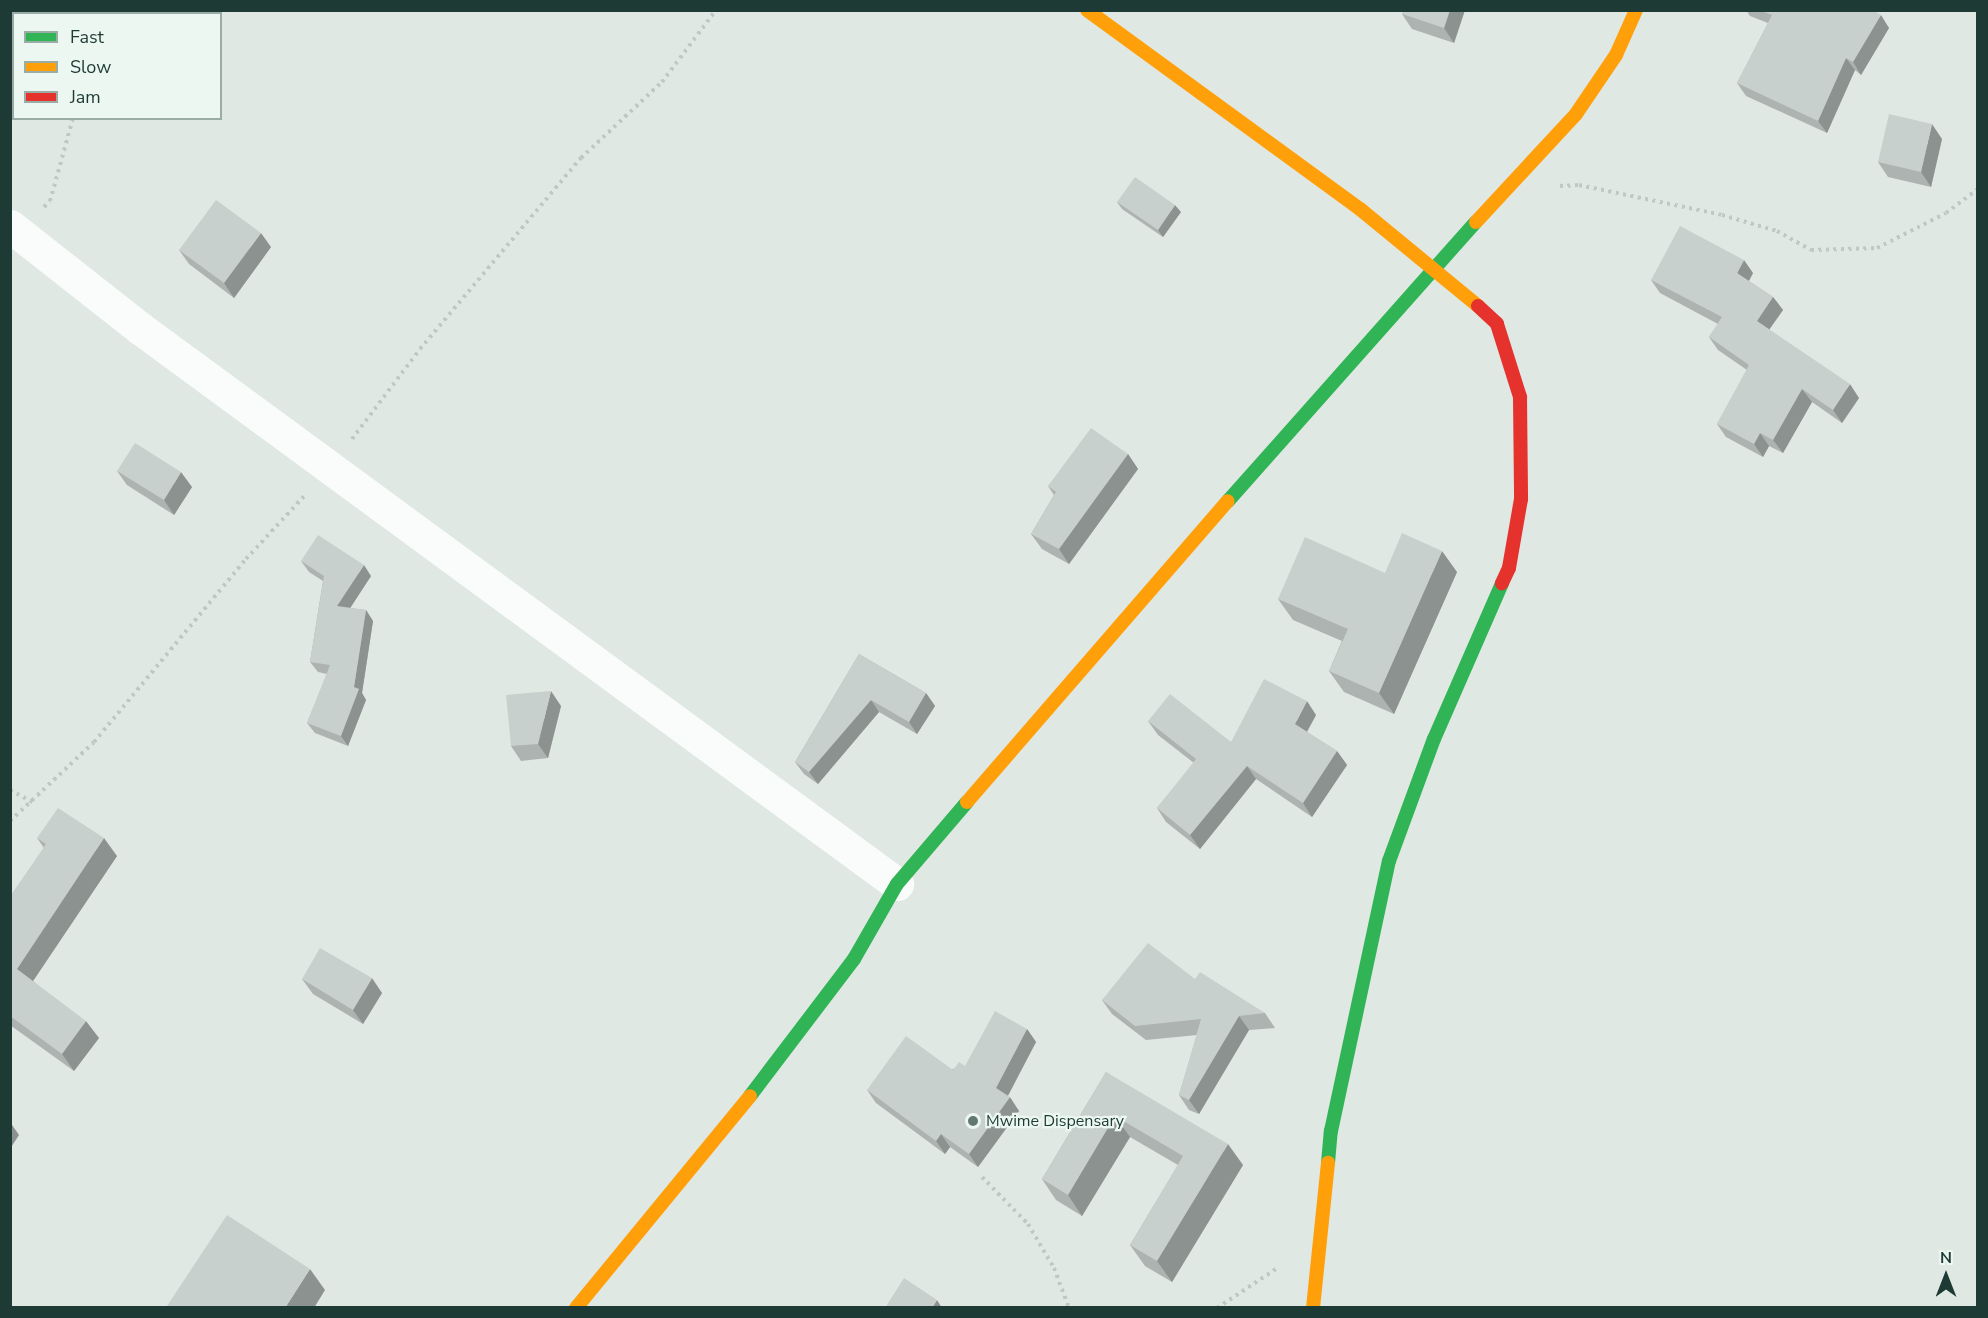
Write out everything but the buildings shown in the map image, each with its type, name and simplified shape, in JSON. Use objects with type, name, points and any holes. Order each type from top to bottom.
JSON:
[{"type":"street","points":[[1087,10],[1360,209],[1434,267],[1497,324],[1520,397],[1521,499],[1509,568],[1434,740],[1389,861],[1331,1131],[1313,1308]]},
{"type":"street","points":[[576,1308],[750,1096],[848,968],[897,885],[1055,698],[1434,267],[1576,114],[1616,55],[1636,10]]},
{"type":"street","points":[[16,230],[141,329],[897,885]]},
{"type":"path","points":[[10,821],[33,802],[94,742],[246,559],[331,468],[420,349],[581,158],[662,81],[716,10]]},
{"type":"path","points":[[16,230],[50,201],[72,120]]},
{"type":"path","points":[[1509,187],[1579,185],[1630,195],[1777,231],[1811,250],[1877,249],[1946,213],[1977,189]]},
{"type":"path","points":[[10,790],[33,802]]},
{"type":"path","points":[[982,1177],[1028,1224],[1054,1268],[1069,1308]]},
{"type":"path","points":[[1216,1308],[1320,1240]]},
{"type":"traffic: fast","points":[[1228,501],[1476,222]]},
{"type":"traffic: fast","points":[[1328,1163],[1331,1131],[1389,861],[1434,739],[1502,583]]},
{"type":"traffic: fast","points":[[750,1096],[854,959],[897,884],[967,802]]},
{"type":"traffic: slow","points":[[1087,10],[1360,209],[1478,306]]},
{"type":"traffic: slow","points":[[1476,222],[1576,114],[1616,55],[1636,10]]},
{"type":"traffic: slow","points":[[967,802],[1228,501]]},
{"type":"traffic: slow","points":[[576,1308],[750,1096]]},
{"type":"traffic: slow","points":[[1313,1308],[1328,1163]]},
{"type":"traffic: jam","points":[[1478,306],[1497,324],[1520,397],[1521,499],[1509,568],[1502,583]]},
{"type":"place","name":"Mwime Dispensary","points":[[973,1121]]}]
